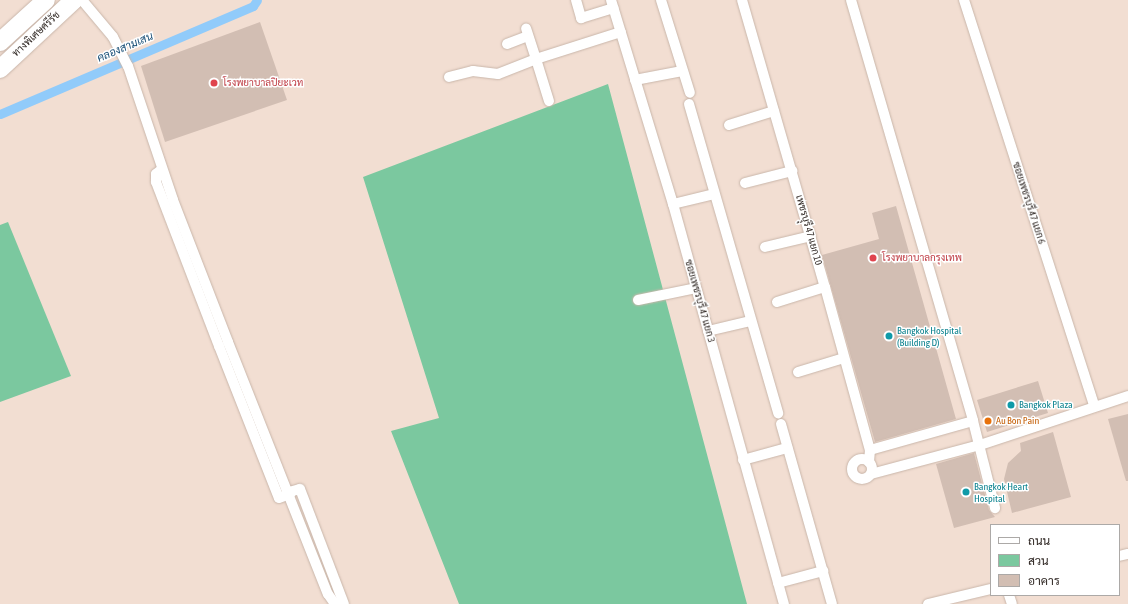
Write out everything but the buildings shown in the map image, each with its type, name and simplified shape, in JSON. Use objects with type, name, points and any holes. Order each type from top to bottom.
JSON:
[{"type":"highway","name":"ทางพิเศษศรีรัช","points":[[0,42],[46,0]]},
{"type":"highway","name":"ทางพิเศษศรีรัช","points":[[0,69],[74,0]]},
{"type":"street","points":[[82,0],[120,50],[128,66],[162,169],[180,232],[223,344],[243,407],[279,498],[300,489],[344,604]]},
{"type":"street","points":[[576,0],[581,18],[612,4]]},
{"type":"street","points":[[661,0],[690,93]]},
{"type":"street","name":"เพชรบุุรี 47 แยก 10","points":[[742,0],[826,287],[870,450],[869,462]]},
{"type":"street","points":[[851,0],[980,445],[996,508]]},
{"type":"street","name":"ซอยเพชรบุรี 47 แยก 6","points":[[964,0],[1094,406]]},
{"type":"street","name":"ซอยเพชรบุรี 47 แยก 3","points":[[612,4],[673,204],[784,604]]},
{"type":"street","points":[[507,44],[527,32],[548,101]]},
{"type":"street","points":[[449,76],[473,71],[498,74],[536,59],[621,32]]},
{"type":"street","points":[[635,80],[682,71]]},
{"type":"street","points":[[688,104],[778,413]]},
{"type":"street","points":[[729,125],[774,111]]},
{"type":"street","points":[[745,183],[792,171]]},
{"type":"street","points":[[673,204],[714,194]]},
{"type":"street","points":[[765,247],[811,236]]},
{"type":"street","points":[[777,302],[826,287]]},
{"type":"street","points":[[638,300],[696,288]]},
{"type":"street","points":[[708,331],[750,320]]},
{"type":"street","points":[[223,344],[253,403],[280,466],[332,602],[335,604]]},
{"type":"street","points":[[798,372],[844,358]]},
{"type":"street","points":[[871,474],[869,462],[857,460],[852,472],[862,479],[871,474],[980,445],[1128,396]]},
{"type":"street","points":[[243,407],[253,403]]},
{"type":"street","points":[[870,450],[973,421]]},
{"type":"street","points":[[781,424],[832,604]]},
{"type":"street","points":[[743,460],[787,448]]},
{"type":"street","points":[[269,471],[280,466]]},
{"type":"street","points":[[778,583],[823,571]]},
{"type":"street","points":[[928,604],[990,589]]},
{"type":"green space","points":[[608,84],[747,604],[459,604],[391,431],[439,418],[363,177]]},
{"type":"green space","points":[[8,222],[71,376],[0,402],[0,225]]},
{"type":"waterway","name":"คลองสามเสน","points":[[0,114],[253,6],[257,0]]},
{"type":"place","name":"โรงพยาบาลปิยะเวท","points":[[214,83]]},
{"type":"place","name":"โรงพยาบาลกรุงเทพ","points":[[873,258]]},
{"type":"place","name":"Bangkok Hospital (Building D)","points":[[889,336]]},
{"type":"place","name":"Bangkok Plaza","points":[[1011,405]]},
{"type":"place","name":"Au Bon Pain","points":[[988,421]]},
{"type":"place","name":"Bangkok Heart Hospital","points":[[966,492]]}]
